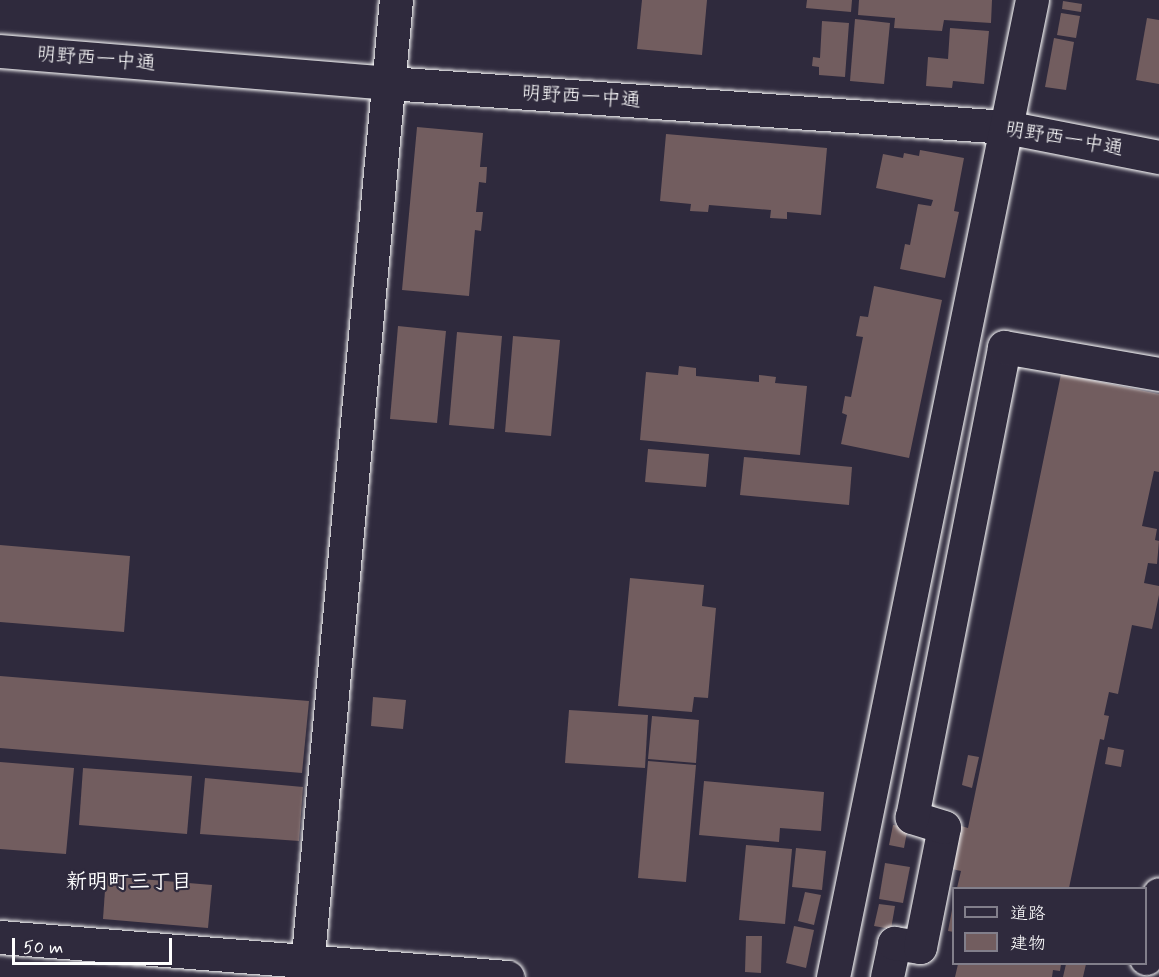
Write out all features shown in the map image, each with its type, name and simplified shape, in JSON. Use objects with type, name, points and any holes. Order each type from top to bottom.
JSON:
[{"type":"street","points":[[307,969],[396,0]]},
{"type":"street","points":[[833,977],[1032,0]]},
{"type":"street","name":"明野西一中通","points":[[0,51],[389,83],[1006,128],[1159,157]]},
{"type":"street","points":[[887,977],[894,942],[920,947],[944,827],[912,817],[1004,347],[1159,374]]},
{"type":"street","points":[[1147,953],[1159,894]]},
{"type":"street","points":[[0,937],[307,969],[507,977]]},
{"type":"building","points":[[642,0],[707,0],[702,55],[637,49]]},
{"type":"building","points":[[807,0],[852,0],[851,12],[806,8]]},
{"type":"building","points":[[859,0],[992,0],[991,23],[944,20],[942,31],[894,28],[895,18],[858,15]]},
{"type":"building","points":[[1063,1],[1082,4],[1081,12],[1062,9]]},
{"type":"building","points":[[1061,13],[1080,16],[1076,38],[1057,35]]},
{"type":"building","points":[[1147,18],[1159,20],[1159,84],[1136,80]]},
{"type":"building","points":[[855,19],[890,23],[884,84],[850,81]]},
{"type":"building","points":[[822,21],[849,23],[845,77],[819,75],[819,67],[812,66],[813,57],[820,58]]},
{"type":"building","points":[[950,28],[989,31],[984,84],[953,81],[952,88],[926,86],[928,57],[948,59]]},
{"type":"building","points":[[1054,38],[1074,42],[1066,90],[1045,87]]},
{"type":"building","points":[[417,127],[483,133],[480,167],[487,167],[486,183],[479,182],[476,212],[483,212],[481,231],[475,230],[469,296],[402,290]]},
{"type":"building","points":[[666,134],[827,148],[821,215],[787,212],[787,219],[770,218],[771,210],[709,205],[708,212],[690,211],[691,204],[660,201]]},
{"type":"building","points":[[920,150],[964,158],[954,211],[959,212],[945,278],[900,269],[905,244],[910,245],[918,204],[931,206],[933,200],[876,188],[883,154],[903,158],[904,153],[919,156]]},
{"type":"building","points":[[874,286],[942,300],[909,458],[841,444],[847,415],[842,413],[845,396],[851,397],[863,337],[856,336],[860,316],[868,317]]},
{"type":"building","points":[[398,326],[446,331],[437,423],[390,419]]},
{"type":"building","points":[[457,332],[502,336],[494,429],[449,425]]},
{"type":"building","points":[[513,336],[560,340],[551,436],[505,432]]},
{"type":"building","points":[[679,366],[696,368],[696,376],[759,382],[759,375],[776,377],[775,383],[807,386],[800,455],[640,440],[646,372],[678,375]]},
{"type":"building","points":[[1061,374],[1159,394],[1159,472],[1154,471],[1142,526],[1157,529],[1155,540],[1159,541],[1157,564],[1148,563],[1144,583],[1159,586],[1159,595],[1152,629],[1132,625],[1118,694],[1109,692],[1104,715],[1109,716],[1104,740],[1100,739],[1069,887],[957,887],[961,871],[952,869],[961,826],[968,828]]},
{"type":"building","points":[[648,449],[709,454],[706,487],[645,482]]},
{"type":"building","points":[[744,457],[852,467],[849,505],[740,495]]},
{"type":"building","points":[[0,545],[130,556],[124,632],[0,622]]},
{"type":"building","points":[[630,578],[704,585],[702,606],[716,608],[708,698],[694,697],[692,712],[618,706]]},
{"type":"building","points":[[0,676],[309,701],[302,773],[0,748]]},
{"type":"building","points":[[373,697],[406,700],[403,729],[371,726]]},
{"type":"building","points":[[569,710],[648,715],[645,768],[565,763]]},
{"type":"building","points":[[652,716],[699,720],[696,763],[648,759]]},
{"type":"building","points":[[1108,747],[1124,750],[1121,767],[1105,764]]},
{"type":"building","points":[[968,755],[979,757],[972,788],[962,785]]},
{"type":"building","points":[[648,761],[696,765],[686,882],[638,878]]},
{"type":"building","points":[[0,762],[74,768],[66,854],[0,849]]},
{"type":"building","points":[[83,768],[192,776],[187,834],[79,825]]},
{"type":"building","points":[[205,778],[303,787],[299,841],[200,834]]},
{"type":"building","points":[[704,781],[824,792],[821,831],[780,828],[779,842],[699,835]]},
{"type":"building","points":[[893,825],[908,827],[904,848],[889,845]]},
{"type":"building","points":[[746,845],[792,849],[785,924],[739,920]]},
{"type":"building","points":[[796,848],[826,851],[822,890],[792,887]]},
{"type":"building","points":[[885,863],[910,867],[903,903],[879,899]]},
{"type":"building","points":[[106,876],[212,885],[208,928],[103,919]]},
{"type":"building","points":[[805,892],[821,895],[814,925],[798,921]]},
{"type":"building","points":[[879,904],[895,906],[891,929],[874,926]]},
{"type":"building","points":[[952,910],[952,932],[948,931]]},
{"type":"building","points":[[794,926],[814,930],[806,968],[786,963]]},
{"type":"building","points":[[746,936],[762,936],[761,973],[745,972]]},
{"type":"building","points":[[958,965],[1061,965],[1060,971],[1053,970],[1052,977],[955,977]]},
{"type":"building","points":[[1066,965],[1086,965],[1083,977],[1063,977]]},
{"type":"district","name":"新明町三丁目","points":[[129,882]]}]
